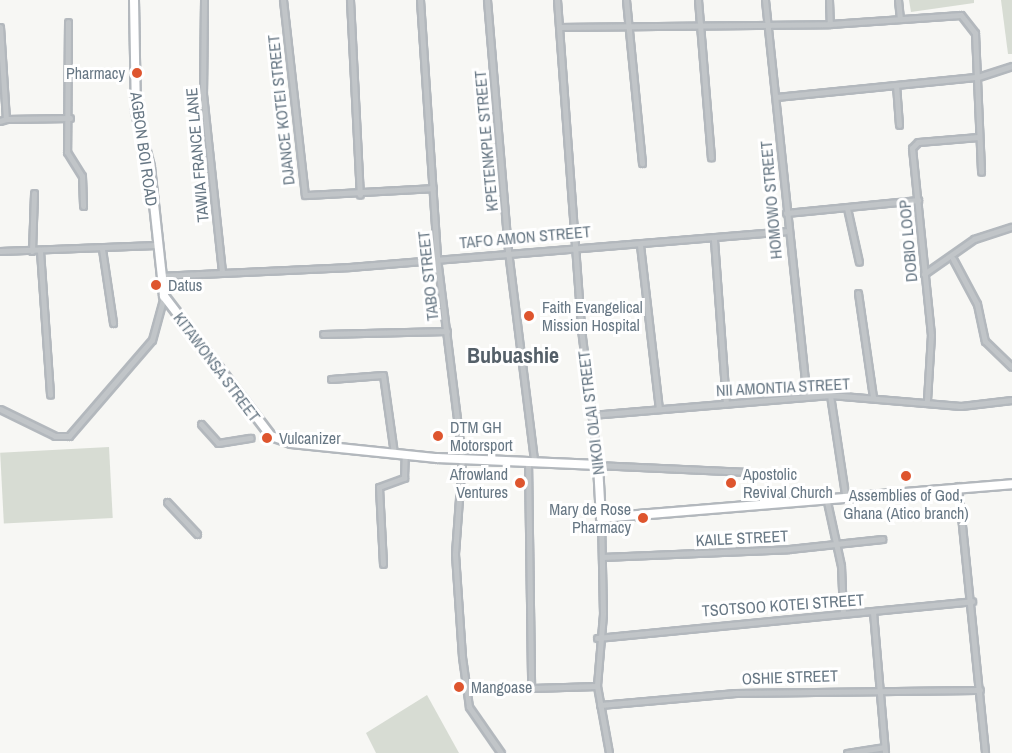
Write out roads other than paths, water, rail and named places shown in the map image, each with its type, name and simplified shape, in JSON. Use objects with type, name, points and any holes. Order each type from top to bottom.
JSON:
[{"type":"street","name":"AGBON BOI ROAD","points":[[134,0],[136,112],[150,166],[159,276],[164,296]]},
{"type":"street","name":"TAWIA FRANCE LANE","points":[[204,0],[203,94],[222,272]]},
{"type":"street","name":"DJANCE KOTEI STREET","points":[[283,0],[303,192],[310,198],[433,188]]},
{"type":"street","points":[[350,0],[360,195]]},
{"type":"street","name":"TABO STREET","points":[[420,0],[437,258],[462,458],[455,554],[467,690],[469,707],[501,753]]},
{"type":"street","name":"KPETENKPLE STREET","points":[[488,0],[508,251],[531,459],[531,686]]},
{"type":"street","name":"NIKOI OLAI STREET","points":[[557,0],[575,244],[598,465],[603,614],[597,638],[597,686],[609,753]]},
{"type":"street","points":[[626,0],[642,163]]},
{"type":"street","points":[[698,0],[697,22],[711,158]]},
{"type":"street","name":"HOMOWO STREET","points":[[765,0],[776,97],[786,231],[807,396]]},
{"type":"street","points":[[829,0],[830,24]]},
{"type":"street","points":[[898,0],[900,18]]},
{"type":"street","points":[[559,27],[697,22],[830,24],[958,14],[972,23],[975,33],[981,172]]},
{"type":"street","points":[[68,22],[70,118],[67,152],[82,176],[83,206]]},
{"type":"street","points":[[0,27],[3,120],[70,118]]},
{"type":"street","points":[[776,97],[978,77],[1012,66]]},
{"type":"street","points":[[896,85],[899,125]]},
{"type":"street","name":"DOBIO LOOP","points":[[927,400],[932,335],[912,148],[918,142],[979,136]]},
{"type":"street","points":[[32,251],[34,193]]},
{"type":"street","points":[[786,213],[918,200]]},
{"type":"street","points":[[847,208],[859,262]]},
{"type":"street","points":[[924,274],[953,259],[974,239],[1012,228]]},
{"type":"street","name":"TAFO AMON STREET","points":[[159,276],[437,258],[575,244],[640,245],[714,240],[786,231]]},
{"type":"street","points":[[714,240],[726,404]]},
{"type":"street","points":[[0,251],[102,249],[156,245]]},
{"type":"street","points":[[640,245],[660,408]]},
{"type":"street","points":[[102,249],[113,323]]},
{"type":"street","points":[[40,251],[50,394]]},
{"type":"street","points":[[953,259],[977,304],[985,341],[1012,367]]},
{"type":"street","points":[[858,293],[873,397]]},
{"type":"street","points":[[0,409],[55,436],[69,436],[152,340],[164,296]]},
{"type":"street","name":"KITAWONSA STREET","points":[[164,296],[271,436],[291,443],[394,453]]},
{"type":"street","points":[[323,334],[447,331]]},
{"type":"street","points":[[331,379],[384,375],[394,453],[746,472]]},
{"type":"street","points":[[830,395],[845,494]]},
{"type":"street","name":"NII AMONTIA STREET","points":[[591,414],[830,395],[927,400],[961,406],[1012,400]]},
{"type":"street","points":[[201,424],[218,443],[251,438]]},
{"type":"street","points":[[382,564],[379,487],[404,478],[405,454]]},
{"type":"street","points":[[601,518],[845,494],[1012,484]]},
{"type":"street","points":[[958,486],[972,601],[985,753]]},
{"type":"street","points":[[826,496],[843,613]]},
{"type":"street","points":[[167,502],[197,534]]},
{"type":"street","name":"KAILE STREET","points":[[602,557],[834,544],[882,539]]},
{"type":"street","name":"TSOTSOO KOTEI STREET","points":[[597,638],[972,601]]},
{"type":"street","points":[[847,753],[884,750],[882,687],[873,612]]},
{"type":"street","points":[[467,690],[531,686],[597,686]]},
{"type":"street","name":"OSHIE STREET","points":[[600,705],[882,687],[980,690]]},
{"type":"place","name":"Pharmacy","points":[[137,73]]},
{"type":"place","name":"Datus","points":[[156,285]]},
{"type":"place","name":"Faith Evangelical Mission Hospital","points":[[529,316]]},
{"type":"place","name":"DTM GH Motorsport","points":[[438,436]]},
{"type":"place","name":"Vulcanizer","points":[[267,438]]},
{"type":"place","name":"Assemblies of God, Ghana (Atico branch)","points":[[906,476]]},
{"type":"place","name":"Afrowland Ventures","points":[[520,483]]},
{"type":"place","name":"Apostolic Revival Church","points":[[731,483]]},
{"type":"place","name":"Mary de Rose Pharmacy","points":[[643,518]]},
{"type":"place","name":"Mangoase","points":[[459,687]]},
{"type":"district","name":"Bubuashie","points":[[513,356]]}]
